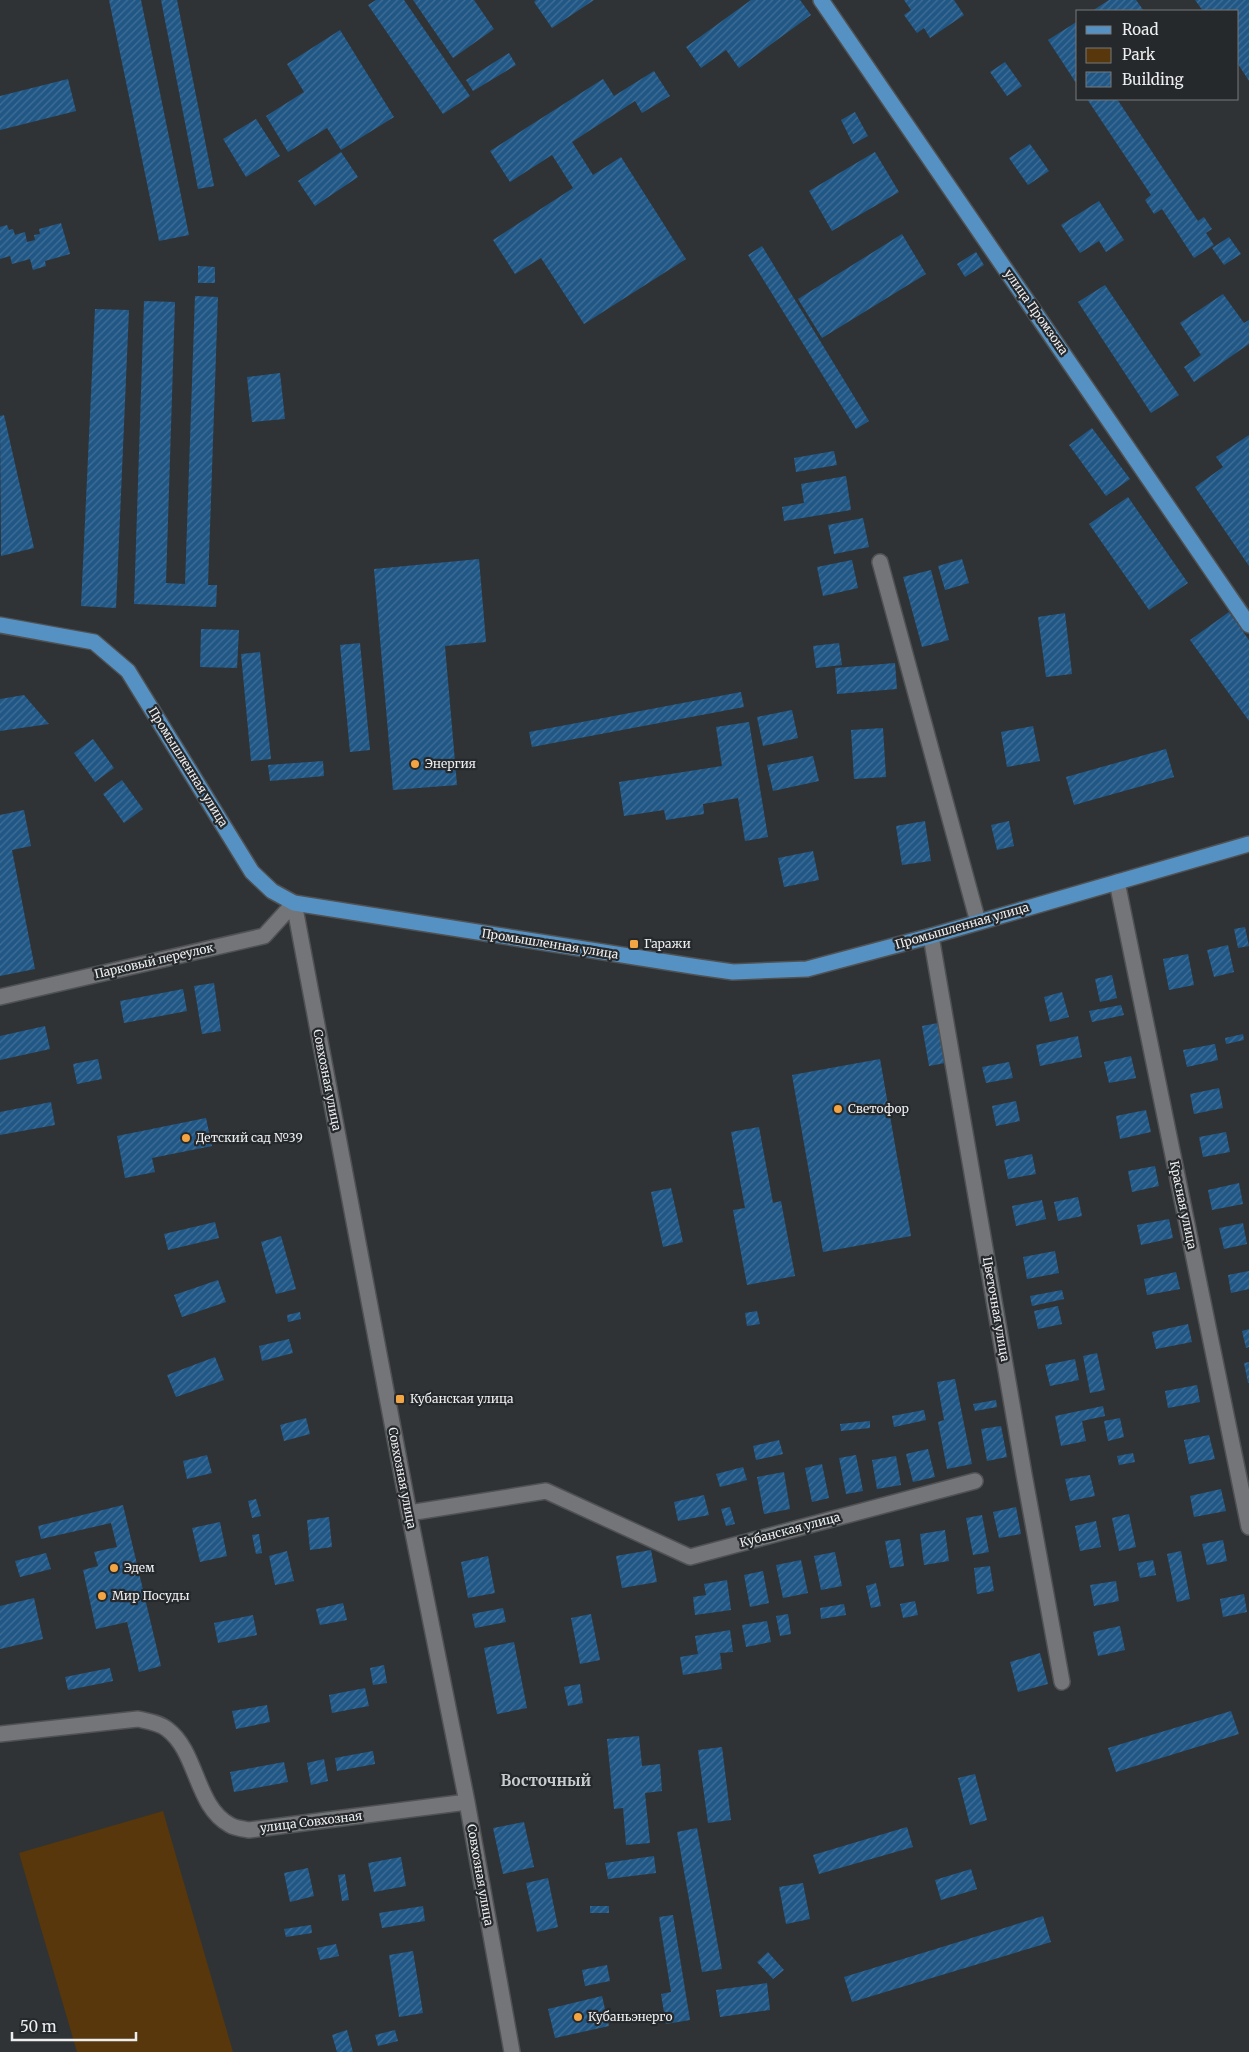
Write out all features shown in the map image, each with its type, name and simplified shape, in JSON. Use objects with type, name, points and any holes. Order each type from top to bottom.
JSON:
[{"type":"main road","name":"улица Промзона","points":[[821,0],[1249,626]]},
{"type":"main road","name":"Промышленная улица","points":[[0,626],[94,642],[128,671],[252,872],[272,891],[294,903],[733,972],[807,969],[931,936],[1249,844]]},
{"type":"street","points":[[880,562],[978,922]]},
{"type":"street","name":"Красная улица","points":[[1117,882],[1249,1527]]},
{"type":"street","name":"Парковый переулок","points":[[0,997],[264,936],[294,903]]},
{"type":"street","name":"Совхозная улица","points":[[294,903],[409,1513],[467,1802],[512,2052]]},
{"type":"street","name":"Цветочная улица","points":[[931,936],[1062,1682]]},
{"type":"street","name":"Кубанская улица","points":[[409,1513],[546,1491],[690,1557],[974,1481]]},
{"type":"street","name":"улица Совхозная","points":[[0,1734],[138,1719],[152,1723],[167,1729],[177,1741],[186,1754],[215,1813],[231,1826],[249,1830],[467,1802]]},
{"type":"green space","points":[[163,1811],[233,2052],[77,2052],[19,1853]]},
{"type":"building","points":[[109,0],[141,0],[189,235],[159,241]]},
{"type":"building","points":[[161,0],[177,0],[214,186],[198,189]]},
{"type":"building","points":[[376,0],[404,0],[470,96],[443,114],[368,5]]},
{"type":"building","points":[[413,0],[474,0],[494,29],[453,58]]},
{"type":"building","points":[[536,0],[594,0],[552,28],[534,2]]},
{"type":"building","points":[[751,0],[800,0],[811,15],[739,68],[726,50],[701,68],[686,47]]},
{"type":"building","points":[[904,0],[954,0],[964,15],[930,38],[924,28],[917,33],[904,15],[911,10]]},
{"type":"building","points":[[1109,0],[1136,0],[1143,10],[1094,10]]},
{"type":"building","points":[[1195,0],[1249,0],[1249,81],[1239,66],[1239,10],[1202,10]]},
{"type":"building","points":[[1076,22],[1076,83],[1048,40]]},
{"type":"building","points":[[340,30],[394,117],[341,150],[327,128],[288,152],[266,116],[304,92],[287,64]]},
{"type":"building","points":[[509,53],[516,65],[473,91],[466,80]]},
{"type":"building","points":[[1005,62],[1022,86],[1007,96],[990,72]]},
{"type":"building","points":[[654,71],[670,96],[642,113],[635,101],[572,142],[593,175],[621,157],[686,259],[584,324],[541,258],[515,274],[493,240],[573,188],[552,155],[510,182],[490,151],[603,79],[614,96]]},
{"type":"building","points":[[68,79],[76,111],[0,130],[0,96]]},
{"type":"building","points":[[1088,100],[1118,100],[1198,221],[1204,217],[1212,229],[1206,233],[1214,245],[1194,258],[1162,209],[1154,214],[1145,200],[1151,195]]},
{"type":"building","points":[[855,112],[868,136],[853,144],[841,120]]},
{"type":"building","points":[[256,119],[280,156],[246,177],[223,139]]},
{"type":"building","points":[[1030,144],[1049,171],[1028,185],[1009,158]]},
{"type":"building","points":[[341,152],[358,177],[315,206],[298,181]]},
{"type":"building","points":[[875,152],[899,192],[832,231],[809,191]]},
{"type":"building","points":[[1099,201],[1124,240],[1106,252],[1099,241],[1080,253],[1061,225]]},
{"type":"building","points":[[61,223],[70,254],[45,261],[46,266],[33,270],[30,259],[12,264],[10,256],[0,259],[0,227],[7,225],[9,230],[13,229],[15,235],[25,232],[27,242],[35,240],[34,235],[40,234],[39,229]]},
{"type":"building","points":[[902,234],[926,274],[822,338],[798,299]]},
{"type":"building","points":[[1229,237],[1241,254],[1224,265],[1212,248]]},
{"type":"building","points":[[762,246],[869,421],[856,429],[748,255]]},
{"type":"building","points":[[976,252],[984,265],[965,277],[957,264]]},
{"type":"building","points":[[198,266],[215,267],[215,283],[198,283]]},
{"type":"building","points":[[1105,285],[1179,395],[1151,413],[1078,302]]},
{"type":"building","points":[[1223,294],[1244,323],[1249,320],[1249,344],[1194,382],[1184,367],[1201,355],[1180,323]]},
{"type":"building","points":[[195,296],[218,297],[208,585],[217,585],[216,607],[134,604],[144,301],[175,302],[166,583],[185,584]]},
{"type":"building","points":[[95,309],[129,310],[116,608],[81,606]]},
{"type":"building","points":[[280,373],[285,419],[252,422],[247,377]]},
{"type":"building","points":[[4,415],[34,548],[1,556],[0,416]]},
{"type":"building","points":[[1092,428],[1130,479],[1106,496],[1069,445]]},
{"type":"building","points":[[1249,435],[1249,566],[1195,487],[1223,467],[1216,457]]},
{"type":"building","points":[[834,451],[837,465],[796,472],[794,458]]},
{"type":"building","points":[[846,476],[851,510],[784,521],[782,507],[804,503],[801,484]]},
{"type":"building","points":[[1128,497],[1188,583],[1149,610],[1089,524]]},
{"type":"building","points":[[863,518],[869,547],[834,554],[828,525]]},
{"type":"building","points":[[479,559],[486,642],[445,646],[457,785],[393,790],[374,569]]},
{"type":"building","points":[[962,559],[969,583],[945,590],[938,566]]},
{"type":"building","points":[[852,560],[858,588],[823,596],[817,567]]},
{"type":"building","points":[[931,570],[949,640],[922,647],[903,577]]},
{"type":"building","points":[[1229,612],[1249,640],[1249,721],[1190,640]]},
{"type":"building","points":[[1065,613],[1072,674],[1046,677],[1038,617]]},
{"type":"building","points":[[201,629],[239,630],[237,668],[200,667]]},
{"type":"building","points":[[360,643],[370,750],[350,752],[340,645]]},
{"type":"building","points":[[839,643],[842,665],[816,668],[813,646]]},
{"type":"building","points":[[260,652],[271,759],[251,761],[241,654]]},
{"type":"building","points":[[895,663],[897,689],[837,694],[835,668]]},
{"type":"building","points":[[741,692],[744,707],[532,747],[529,732]]},
{"type":"building","points":[[24,695],[49,724],[0,731],[0,699]]},
{"type":"building","points":[[792,710],[798,738],[763,746],[757,717]]},
{"type":"building","points":[[749,722],[768,837],[745,841],[738,798],[703,804],[704,814],[666,820],[664,810],[624,816],[619,782],[722,766],[716,727]]},
{"type":"building","points":[[1033,726],[1040,761],[1007,767],[1001,732]]},
{"type":"building","points":[[883,728],[886,777],[854,779],[851,730]]},
{"type":"building","points":[[93,739],[114,768],[95,782],[74,753]]},
{"type":"building","points":[[1166,749],[1174,777],[1074,805],[1066,777]]},
{"type":"building","points":[[813,756],[819,781],[773,791],[767,765]]},
{"type":"building","points":[[323,761],[324,776],[270,781],[268,765]]},
{"type":"building","points":[[122,780],[143,809],[124,823],[103,794]]},
{"type":"building","points":[[24,810],[31,846],[12,850],[35,969],[0,976],[0,815]]},
{"type":"building","points":[[925,821],[931,861],[902,865],[896,826]]},
{"type":"building","points":[[1009,821],[1014,846],[997,850],[991,825]]},
{"type":"building","points":[[813,851],[819,880],[784,887],[778,858]]},
{"type":"building","points":[[1245,927],[1249,946],[1238,948],[1234,929]]},
{"type":"building","points":[[1228,945],[1234,972],[1214,977],[1207,950]]},
{"type":"building","points":[[1188,954],[1194,985],[1169,990],[1163,959]]},
{"type":"building","points":[[1112,975],[1117,998],[1100,1002],[1095,979]]},
{"type":"building","points":[[214,983],[221,1031],[202,1034],[194,986]]},
{"type":"building","points":[[183,989],[187,1011],[124,1023],[120,1001]]},
{"type":"building","points":[[1062,992],[1069,1017],[1050,1022],[1044,997]]},
{"type":"building","points":[[1121,1005],[1124,1015],[1092,1022],[1089,1011]]},
{"type":"building","points":[[938,1023],[945,1063],[929,1066],[922,1026]]},
{"type":"building","points":[[45,1026],[50,1049],[0,1060],[0,1036]]},
{"type":"building","points":[[1243,1034],[1244,1040],[1226,1044],[1225,1038]]},
{"type":"building","points":[[1078,1036],[1082,1057],[1040,1066],[1036,1045]]},
{"type":"building","points":[[1215,1044],[1218,1060],[1187,1067],[1183,1050]]},
{"type":"building","points":[[1131,1056],[1136,1078],[1109,1083],[1104,1062]]},
{"type":"building","points":[[98,1059],[102,1079],[77,1084],[73,1064]]},
{"type":"building","points":[[880,1059],[911,1236],[823,1252],[792,1075]]},
{"type":"building","points":[[1009,1062],[1013,1078],[986,1083],[982,1067]]},
{"type":"building","points":[[1219,1088],[1223,1108],[1194,1114],[1190,1094]]},
{"type":"building","points":[[1016,1101],[1020,1121],[996,1126],[992,1106]]},
{"type":"building","points":[[51,1102],[55,1125],[0,1135],[0,1112]]},
{"type":"building","points":[[1146,1110],[1151,1132],[1120,1139],[1116,1116]]},
{"type":"building","points":[[206,1118],[212,1146],[152,1158],[155,1172],[125,1178],[117,1136]]},
{"type":"building","points":[[759,1127],[773,1203],[781,1201],[795,1276],[747,1285],[733,1210],[745,1208],[731,1132]]},
{"type":"building","points":[[1226,1132],[1230,1152],[1203,1157],[1199,1137]]},
{"type":"building","points":[[1032,1154],[1036,1174],[1008,1179],[1004,1160]]},
{"type":"building","points":[[1155,1166],[1159,1186],[1132,1192],[1128,1171]]},
{"type":"building","points":[[1239,1183],[1243,1204],[1212,1210],[1208,1190]]},
{"type":"building","points":[[671,1188],[683,1242],[663,1247],[651,1192]]},
{"type":"building","points":[[1078,1197],[1082,1216],[1058,1221],[1054,1202]]},
{"type":"building","points":[[1042,1200],[1046,1219],[1016,1226],[1012,1206]]},
{"type":"building","points":[[1169,1219],[1173,1238],[1141,1245],[1137,1225]]},
{"type":"building","points":[[215,1222],[219,1238],[168,1250],[164,1234]]},
{"type":"building","points":[[1243,1223],[1247,1244],[1224,1249],[1219,1228]]},
{"type":"building","points":[[281,1236],[296,1289],[276,1294],[261,1242]]},
{"type":"building","points":[[1055,1251],[1059,1273],[1027,1279],[1023,1257]]},
{"type":"building","points":[[1249,1271],[1249,1289],[1231,1293],[1228,1275]]},
{"type":"building","points":[[1176,1272],[1180,1289],[1147,1295],[1144,1279]]},
{"type":"building","points":[[218,1280],[226,1302],[182,1317],[174,1295]]},
{"type":"building","points":[[1062,1290],[1064,1299],[1032,1306],[1030,1296]]},
{"type":"building","points":[[1058,1306],[1062,1324],[1038,1329],[1034,1311]]},
{"type":"building","points":[[757,1311],[760,1324],[747,1326],[745,1313]]},
{"type":"building","points":[[300,1312],[301,1319],[288,1322],[287,1315]]},
{"type":"building","points":[[1188,1324],[1192,1342],[1156,1349],[1152,1332]]},
{"type":"building","points":[[1249,1329],[1249,1347],[1246,1348],[1242,1331]]},
{"type":"building","points":[[289,1339],[293,1353],[262,1361],[259,1346]]},
{"type":"building","points":[[1097,1353],[1105,1390],[1090,1393],[1083,1356]]},
{"type":"building","points":[[215,1357],[224,1380],[176,1397],[167,1375]]},
{"type":"building","points":[[1075,1359],[1079,1380],[1050,1386],[1045,1365]]},
{"type":"building","points":[[1249,1362],[1249,1383],[1248,1383],[1244,1363]]},
{"type":"building","points":[[955,1379],[972,1464],[947,1469],[938,1422],[944,1420],[937,1382]]},
{"type":"building","points":[[1197,1385],[1200,1402],[1168,1408],[1165,1391]]},
{"type":"building","points":[[996,1400],[997,1407],[975,1411],[973,1404]]},
{"type":"building","points":[[1103,1406],[1105,1416],[1082,1421],[1086,1441],[1061,1446],[1055,1416]]},
{"type":"building","points":[[924,1410],[926,1420],[894,1427],[892,1416]]},
{"type":"building","points":[[306,1418],[310,1434],[284,1441],[280,1425]]},
{"type":"building","points":[[1120,1418],[1124,1437],[1108,1441],[1104,1421]]},
{"type":"building","points":[[870,1421],[870,1428],[841,1431],[840,1424]]},
{"type":"building","points":[[1001,1426],[1007,1457],[987,1461],[981,1429]]},
{"type":"building","points":[[1209,1435],[1215,1459],[1189,1464],[1184,1440]]},
{"type":"building","points":[[779,1440],[783,1454],[756,1460],[753,1446]]},
{"type":"building","points":[[928,1449],[935,1477],[913,1482],[906,1454]]},
{"type":"building","points":[[1133,1453],[1135,1462],[1119,1465],[1117,1456]]},
{"type":"building","points":[[207,1455],[212,1473],[187,1479],[183,1461]]},
{"type":"building","points":[[856,1455],[863,1491],[846,1494],[839,1458]]},
{"type":"building","points":[[896,1456],[901,1485],[877,1489],[872,1460]]},
{"type":"building","points":[[822,1464],[829,1498],[812,1502],[805,1468]]},
{"type":"building","points":[[743,1467],[747,1480],[720,1487],[716,1474]]},
{"type":"building","points":[[784,1472],[790,1509],[764,1514],[757,1477]]},
{"type":"building","points":[[1090,1475],[1095,1496],[1070,1501],[1065,1479]]},
{"type":"building","points":[[1221,1489],[1226,1511],[1194,1517],[1190,1496]]},
{"type":"building","points":[[704,1495],[709,1515],[678,1521],[674,1502]]},
{"type":"building","points":[[256,1499],[261,1516],[252,1518],[248,1501]]},
{"type":"building","name":"Эдем","points":[[123,1505],[161,1666],[139,1672],[127,1622],[96,1629],[83,1570],[98,1566],[94,1552],[117,1547],[111,1523],[41,1539],[38,1526]]},
{"type":"building","points":[[730,1507],[735,1524],[726,1526],[721,1509]]},
{"type":"building","points":[[1016,1507],[1021,1534],[999,1538],[993,1512]]},
{"type":"building","points":[[1129,1514],[1136,1547],[1119,1551],[1112,1518]]},
{"type":"building","points":[[982,1515],[989,1552],[973,1555],[966,1518]]},
{"type":"building","points":[[329,1517],[332,1547],[310,1550],[307,1520]]},
{"type":"building","points":[[1096,1521],[1101,1547],[1080,1551],[1075,1526]]},
{"type":"building","points":[[220,1522],[227,1556],[200,1562],[192,1528]]},
{"type":"building","points":[[945,1530],[949,1561],[924,1565],[920,1534]]},
{"type":"building","points":[[259,1534],[262,1553],[256,1554],[252,1535]]},
{"type":"building","points":[[900,1539],[904,1566],[890,1568],[885,1541]]},
{"type":"building","points":[[1223,1540],[1227,1561],[1207,1565],[1202,1544]]},
{"type":"building","points":[[651,1550],[657,1582],[622,1588],[616,1556]]},
{"type":"building","points":[[287,1551],[294,1581],[275,1585],[269,1556]]},
{"type":"building","points":[[1181,1551],[1190,1599],[1177,1602],[1167,1554]]},
{"type":"building","points":[[835,1552],[842,1586],[821,1590],[814,1556]]},
{"type":"building","points":[[46,1553],[51,1569],[20,1577],[15,1561]]},
{"type":"building","points":[[488,1556],[495,1593],[468,1598],[461,1562]]},
{"type":"building","points":[[801,1560],[808,1593],[783,1598],[776,1565]]},
{"type":"building","points":[[1153,1560],[1156,1575],[1140,1578],[1137,1563]]},
{"type":"building","points":[[990,1566],[994,1591],[977,1594],[974,1568]]},
{"type":"building","points":[[763,1571],[769,1603],[750,1607],[744,1575]]},
{"type":"building","points":[[727,1580],[731,1610],[695,1615],[693,1597],[706,1595],[704,1584]]},
{"type":"building","points":[[1116,1581],[1119,1601],[1094,1606],[1090,1585]]},
{"type":"building","points":[[876,1583],[881,1606],[871,1608],[866,1586]]},
{"type":"building","points":[[1244,1594],[1247,1612],[1223,1617],[1220,1599]]},
{"type":"building","points":[[34,1598],[43,1639],[0,1649],[0,1606]]},
{"type":"building","points":[[915,1601],[918,1615],[903,1618],[900,1604]]},
{"type":"building","points":[[343,1603],[347,1620],[320,1625],[316,1609]]},
{"type":"building","points":[[844,1604],[846,1615],[821,1619],[820,1608]]},
{"type":"building","points":[[503,1608],[506,1622],[475,1628],[472,1614]]},
{"type":"building","points":[[591,1614],[600,1660],[580,1664],[571,1618]]},
{"type":"building","points":[[788,1614],[791,1634],[780,1636],[776,1616]]},
{"type":"building","points":[[253,1615],[257,1635],[218,1643],[214,1623]]},
{"type":"building","points":[[767,1621],[771,1642],[746,1647],[742,1625]]},
{"type":"building","points":[[1120,1626],[1125,1650],[1098,1656],[1093,1632]]},
{"type":"building","points":[[730,1630],[733,1652],[720,1653],[722,1669],[683,1675],[680,1657],[698,1654],[695,1636]]},
{"type":"building","points":[[514,1642],[527,1708],[497,1714],[484,1648]]},
{"type":"building","points":[[1040,1653],[1048,1684],[1018,1692],[1010,1662]]},
{"type":"building","points":[[384,1665],[387,1683],[373,1685],[370,1668]]},
{"type":"building","points":[[110,1668],[113,1681],[68,1690],[65,1677]]},
{"type":"building","points":[[580,1684],[583,1703],[568,1706],[564,1687]]},
{"type":"building","points":[[365,1688],[369,1706],[332,1713],[329,1695]]},
{"type":"building","points":[[267,1705],[270,1722],[236,1729],[232,1711]]},
{"type":"building","points":[[1231,1711],[1239,1734],[1116,1772],[1108,1748]]},
{"type":"building","points":[[639,1736],[642,1766],[660,1764],[662,1791],[645,1793],[650,1843],[626,1845],[623,1808],[614,1809],[607,1739]]},
{"type":"building","points":[[722,1747],[731,1820],[708,1823],[698,1750]]},
{"type":"building","points":[[373,1751],[375,1764],[337,1771],[335,1758]]},
{"type":"building","points":[[324,1759],[328,1781],[311,1785],[307,1763]]},
{"type":"building","points":[[284,1762],[288,1782],[234,1792],[230,1772]]},
{"type":"building","points":[[975,1774],[987,1820],[970,1825],[958,1778]]},
{"type":"building","points":[[524,1822],[534,1867],[503,1874],[493,1828]]},
{"type":"building","points":[[907,1827],[913,1847],[819,1874],[813,1855]]},
{"type":"building","points":[[697,1828],[722,1969],[702,1972],[677,1832]]},
{"type":"building","points":[[654,1856],[656,1873],[608,1879],[605,1863]]},
{"type":"building","points":[[401,1857],[406,1886],[374,1892],[368,1863]]},
{"type":"building","points":[[308,1868],[314,1896],[290,1902],[284,1873]]},
{"type":"building","points":[[971,1869],[977,1889],[941,1900],[935,1880]]},
{"type":"building","points":[[345,1874],[349,1900],[342,1901],[338,1875]]},
{"type":"building","points":[[548,1878],[558,1927],[537,1932],[526,1883]]},
{"type":"building","points":[[803,1883],[810,1919],[786,1924],[779,1887]]},
{"type":"building","points":[[423,1906],[425,1921],[382,1928],[379,1913]]},
{"type":"building","points":[[590,1906],[609,1906],[609,1913],[590,1913]]},
{"type":"building","points":[[673,1915],[690,2020],[666,2024],[661,1994],[671,1992],[659,1917]]},
{"type":"building","points":[[1043,1916],[1051,1942],[852,2002],[844,1977]]},
{"type":"building","points":[[311,1925],[312,1933],[286,1937],[284,1929]]},
{"type":"building","points":[[336,1944],[339,1956],[320,1960],[317,1948]]},
{"type":"building","points":[[413,1951],[423,2013],[399,2017],[389,1955]]},
{"type":"building","points":[[768,1952],[784,1970],[773,1979],[757,1962]]},
{"type":"building","points":[[607,1965],[610,1981],[585,1986],[582,1970]]},
{"type":"building","points":[[767,1983],[770,2010],[720,2017],[716,1990]]},
{"type":"building","name":"Кубаньэнерго","points":[[602,1996],[609,2026],[555,2038],[548,2009]]},
{"type":"building","points":[[347,2030],[353,2052],[337,2052],[332,2035]]},
{"type":"building","points":[[395,2030],[398,2041],[378,2046],[375,2035]]},
{"type":"place","name":"Энергия","points":[[415,764]]},
{"type":"place","name":"Гаражи","points":[[634,944]]},
{"type":"place","name":"Светофор","points":[[838,1109]]},
{"type":"place","name":"Детский сад №39","points":[[186,1138]]},
{"type":"place","name":"Кубанская улица","points":[[400,1399]]},
{"type":"place","name":"Эдем","points":[[114,1568]]},
{"type":"place","name":"Мир Посуды","points":[[102,1596]]},
{"type":"place","name":"Кубаньэнерго","points":[[578,2017]]},
{"type":"district","name":"Восточный","points":[[546,1781]]}]
